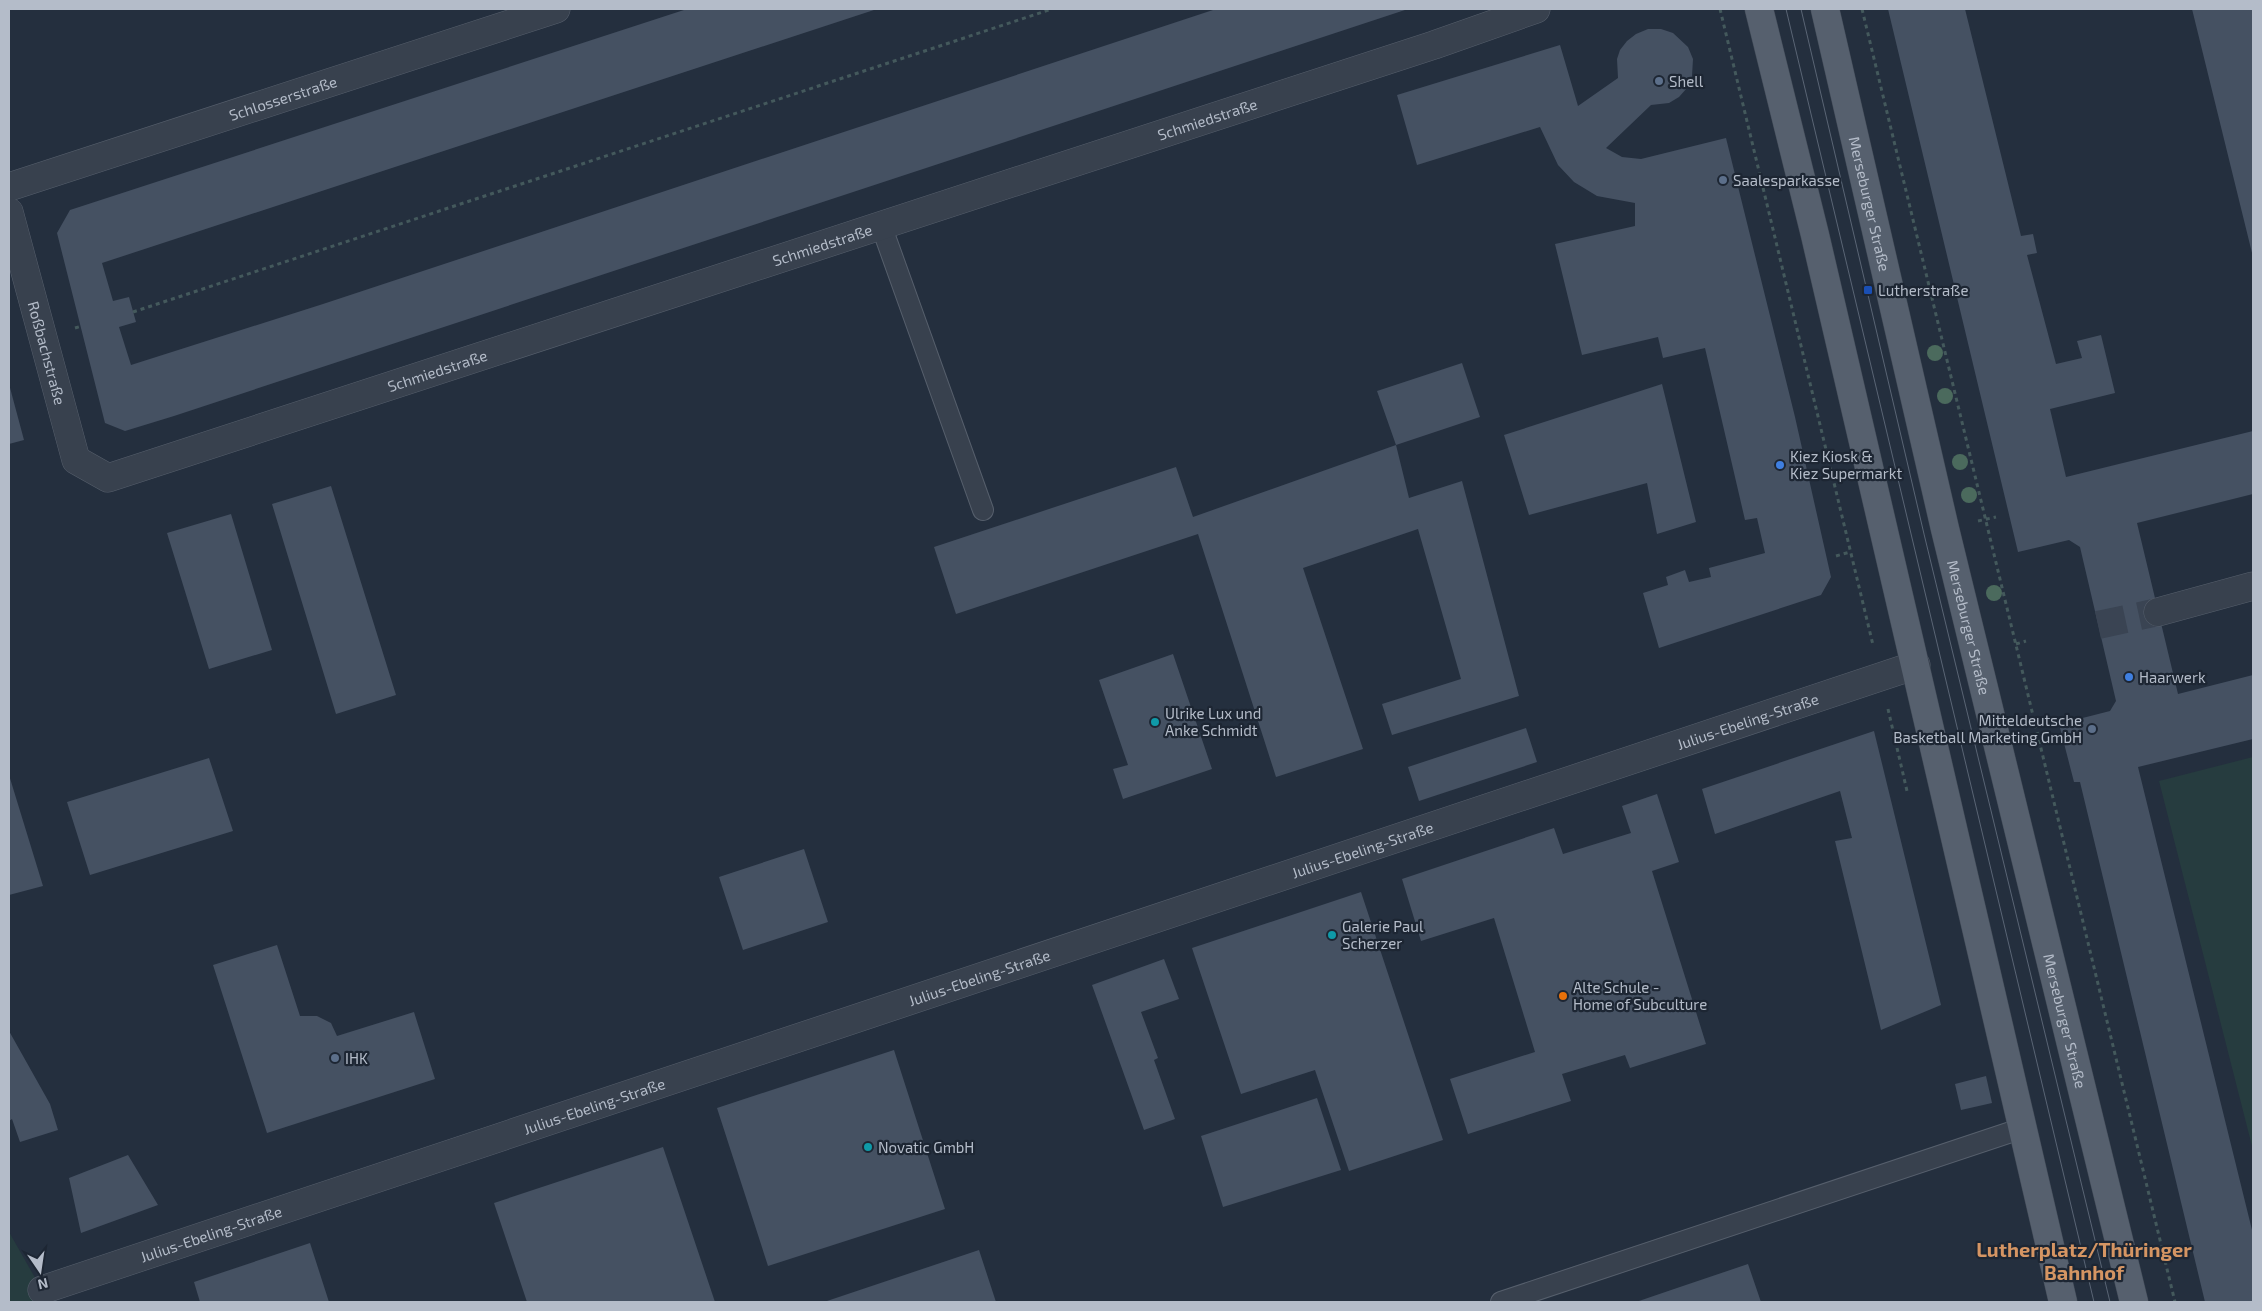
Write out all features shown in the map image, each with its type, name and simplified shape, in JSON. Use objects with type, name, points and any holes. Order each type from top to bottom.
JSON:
[{"type":"main road","points":[[1759,9],[1815,235],[2063,1302]]},
{"type":"main road","name":"Merseburger Straße","points":[[1825,9],[1941,510],[2134,1302]]},
{"type":"street","name":"Schlosserstraße","points":[[9,187],[556,9]]},
{"type":"street","name":"Schmiedstraße","points":[[108,478],[1434,45],[1536,9]]},
{"type":"street","name":"Roßbachstraße","points":[[9,212],[76,460],[108,478]]},
{"type":"street","points":[[2158,612],[2253,586]]},
{"type":"street","name":"Julius-Ebeling-Straße","points":[[42,1290],[1916,665]]},
{"type":"lane","points":[[882,225],[984,510]]},
{"type":"lane","points":[[1501,1302],[2023,1128]]},
{"type":"path","points":[[133,312],[1052,9]]},
{"type":"path","points":[[1862,9],[2175,1302]]},
{"type":"path","points":[[1986,519],[1996,517]]},
{"type":"path","points":[[1836,556],[1850,552]]},
{"type":"path","points":[[2016,644],[2026,641]]},
{"type":"green space","points":[[2253,757],[2253,1150],[2159,781]]},
{"type":"green space","points":[[9,1232],[42,1290],[47,1302],[9,1302]]},
{"type":"building","points":[[687,9],[877,9],[102,263],[113,301],[129,297],[136,322],[119,327],[131,365],[323,304],[1216,9],[1408,9],[174,416],[125,431],[105,423],[57,233],[70,210]]},
{"type":"building","points":[[1888,9],[1965,9],[2021,236],[2033,234],[2037,253],[2027,255],[2056,364],[2082,358],[2077,341],[2101,335],[2115,393],[2050,409],[2066,477],[2253,431],[2253,494],[2137,523],[2178,694],[2253,675],[2253,739],[2138,767],[2253,1234],[2253,1302],[2205,1302],[2080,782],[2074,782],[2059,724],[2110,711],[2116,701],[2080,547],[2069,540],[2018,552]]},
{"type":"building","points":[[2192,9],[2253,9],[2253,257]]},
{"type":"building","points":[[1648,29],[1661,29],[1673,33],[1688,47],[1693,59],[1692,76],[1687,88],[1679,97],[1669,103],[1651,105],[1606,148],[1622,157],[1641,159],[1726,138],[1795,417],[1831,577],[1821,595],[1659,648],[1643,593],[1668,585],[1666,577],[1685,570],[1689,582],[1711,577],[1709,568],[1765,553],[1757,518],[1745,520],[1705,348],[1663,358],[1658,337],[1582,355],[1555,244],[1635,226],[1635,203],[1597,196],[1574,182],[1558,165],[1540,127],[1417,165],[1397,95],[1560,45],[1578,106],[1618,78],[1617,59],[1620,50],[1636,34]]},
{"type":"building","points":[[1462,363],[1480,417],[1396,445],[1377,391]]},
{"type":"building","points":[[9,384],[24,440],[9,444]]},
{"type":"building","points":[[1662,384],[1696,522],[1657,534],[1647,483],[1529,515],[1504,435]]},
{"type":"building","points":[[1396,445],[1409,498],[1462,481],[1519,696],[1392,735],[1382,704],[1461,679],[1418,529],[1303,568],[1363,749],[1276,777],[1198,534],[956,614],[934,547],[1176,467],[1193,517]]},
{"type":"building","points":[[331,486],[396,695],[336,714],[272,504]]},
{"type":"building","points":[[231,514],[272,650],[209,669],[167,533]]},
{"type":"building","name":"Ulrike Lux und Anke Schmidt","points":[[1173,654],[1212,769],[1123,799],[1113,769],[1128,765],[1099,680]]},
{"type":"building","points":[[1526,728],[1537,762],[1419,801],[1408,767]]},
{"type":"building","points":[[1874,731],[1941,1005],[1881,1030],[1835,841],[1852,838],[1840,791],[1715,834],[1702,789]]},
{"type":"building","points":[[209,758],[233,831],[90,875],[67,802]]},
{"type":"building","points":[[9,775],[43,886],[9,895]]},
{"type":"building","name":"Alte Schule - Home of Subculture","points":[[1657,794],[1679,862],[1652,871],[1706,1044],[1630,1068],[1625,1055],[1562,1074],[1571,1101],[1468,1134],[1450,1079],[1535,1052],[1494,918],[1421,941],[1402,879],[1554,828],[1563,854],[1631,833],[1622,806]]},
{"type":"building","points":[[804,849],[828,922],[743,950],[719,877]]},
{"type":"building","points":[[1361,892],[1443,1140],[1349,1171],[1315,1070],[1241,1094],[1192,948]]},
{"type":"building","name":"IHK","points":[[277,945],[300,1016],[317,1016],[331,1023],[337,1036],[414,1012],[435,1079],[267,1133],[213,965]]},
{"type":"building","points":[[1164,959],[1179,999],[1141,1012],[1158,1058],[1154,1060],[1175,1119],[1144,1130],[1092,985]]},
{"type":"building","points":[[9,1031],[50,1104],[58,1130],[20,1142],[12,1119],[9,1121]]},
{"type":"building","points":[[894,1050],[945,1209],[768,1266],[717,1108]]},
{"type":"building","points":[[1986,1076],[1992,1103],[1961,1110],[1955,1084]]},
{"type":"building","points":[[1317,1098],[1341,1170],[1223,1207],[1201,1136]]},
{"type":"building","points":[[663,1147],[715,1302],[527,1302],[494,1203]]},
{"type":"building","points":[[128,1155],[158,1205],[81,1233],[69,1178]]},
{"type":"building","points":[[310,1243],[329,1302],[200,1302],[194,1282]]},
{"type":"building","points":[[979,1250],[996,1302],[824,1302]]},
{"type":"building","points":[[1748,1264],[1761,1302],[1636,1302],[1677,1288]]},
{"type":"tunnel","points":[[2098,625],[2158,612]]},
{"type":"tram line","points":[[1786,9],[2094,1302]]},
{"type":"tram line","points":[[1801,9],[1924,534],[2110,1302]]},
{"type":"place","name":"Shell","points":[[1659,81]]},
{"type":"place","name":"Saalesparkasse","points":[[1723,180]]},
{"type":"place","name":"Lutherstraße","points":[[1868,290]]},
{"type":"place","name":"Kiez Kiosk & Kiez Supermarkt","points":[[1780,465]]},
{"type":"place","name":"Haarwerk","points":[[2129,677]]},
{"type":"place","name":"Ulrike Lux und Anke Schmidt","points":[[1155,722]]},
{"type":"place","name":"Mitteldeutsche Basketball Marketing GmbH","points":[[2092,729]]},
{"type":"place","name":"Galerie Paul Scherzer","points":[[1332,935]]},
{"type":"place","name":"Alte Schule - Home of Subculture","points":[[1563,996]]},
{"type":"place","name":"IHK","points":[[335,1058]]},
{"type":"place","name":"Novatic GmbH","points":[[868,1147]]},
{"type":"district","name":"Lutherplatz/Thüringer Bahnhof","points":[[2084,1260]]}]
